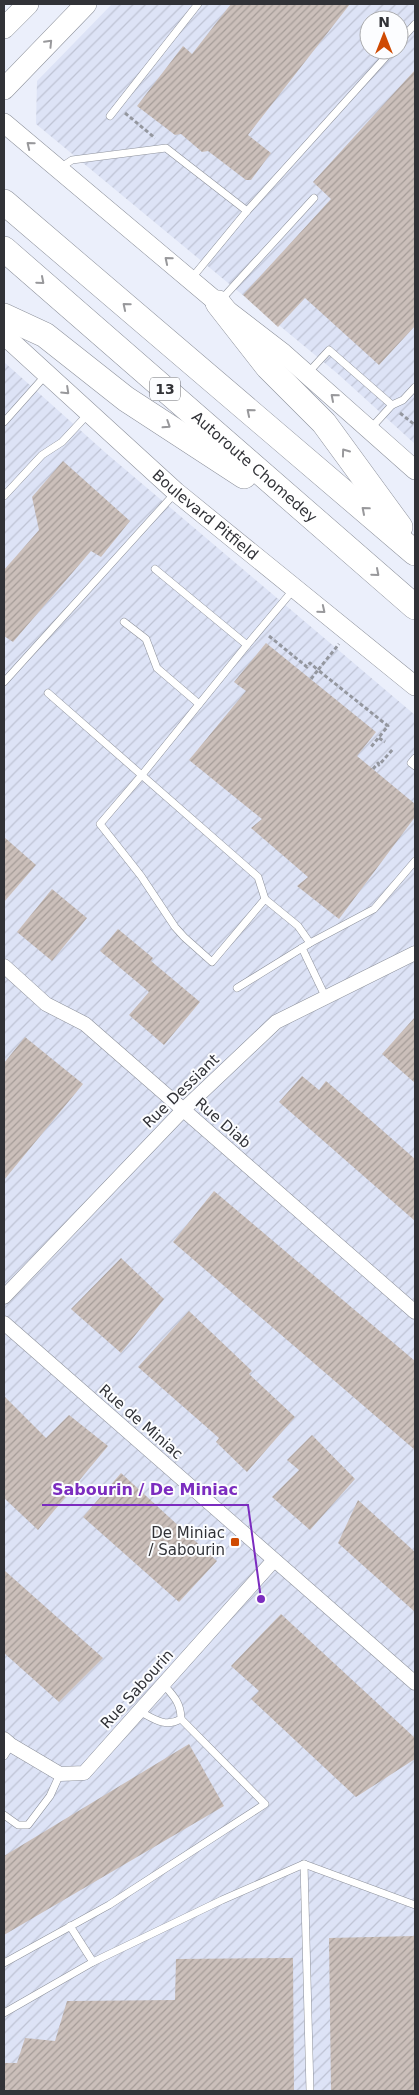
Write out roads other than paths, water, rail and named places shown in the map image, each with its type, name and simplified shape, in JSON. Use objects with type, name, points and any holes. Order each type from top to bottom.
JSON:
[{"type":"highway","name":"13","points":[[4,202],[415,554]]},
{"type":"highway","name":"Autoroute Chomedey","points":[[4,250],[415,607]]},
{"type":"highway","points":[[218,303],[268,367],[324,423],[415,548]]},
{"type":"highway","points":[[4,316],[45,335],[126,398],[326,530]]},
{"type":"main road","points":[[4,28],[28,4]]},
{"type":"main road","points":[[9,84],[86,4]]},
{"type":"main road","points":[[4,124],[59,168],[218,303],[307,374],[415,470]]},
{"type":"main road","name":"Boulevard Pitfield","points":[[4,335],[176,492],[415,686]]},
{"type":"street","name":"Rue Dessiant","points":[[4,1297],[183,1110],[276,1022],[413,959]]},
{"type":"street","name":"Rue Diab","points":[[4,966],[46,1004],[85,1024],[415,1312]]},
{"type":"street","name":"Rue de Miniac","points":[[4,1323],[415,1684]]},
{"type":"street","name":"Rue Sabourin","points":[[60,1774],[84,1773],[274,1560]]},
{"type":"street","points":[[6,1747],[60,1774]]},
{"type":"lane","points":[[110,116],[198,4]]},
{"type":"lane","points":[[191,279],[247,211],[383,60]]},
{"type":"lane","points":[[59,168],[72,160],[166,148],[247,211]]},
{"type":"lane","points":[[218,303],[314,198]]},
{"type":"lane","points":[[307,374],[329,350],[392,405]]},
{"type":"lane","points":[[4,422],[47,374]]},
{"type":"lane","points":[[370,429],[392,405],[403,400],[415,387]]},
{"type":"lane","points":[[4,496],[42,455],[62,442],[89,412]]},
{"type":"lane","points":[[4,682],[176,492]]},
{"type":"lane","points":[[155,569],[246,644]]},
{"type":"lane","points":[[264,899],[212,962],[184,938],[141,876],[100,824],[141,776],[246,644],[295,588]]},
{"type":"lane","points":[[124,622],[146,639],[157,668],[199,704]]},
{"type":"lane","points":[[48,693],[258,876],[264,899],[298,926],[310,943]]},
{"type":"lane","points":[[415,758],[411,763],[415,766]]},
{"type":"lane","points":[[238,988],[310,943],[374,910],[415,862]]},
{"type":"lane","points":[[302,948],[326,998]]},
{"type":"lane","points":[[4,1963],[109,1905],[265,1804],[181,1719],[181,1710],[177,1701],[163,1684]]},
{"type":"lane","points":[[139,1711],[161,1723],[173,1723],[181,1719]]},
{"type":"lane","points":[[4,1815],[18,1825],[28,1825],[50,1796],[60,1774]]},
{"type":"lane","points":[[304,1864],[310,2091]]},
{"type":"lane","points":[[4,2013],[93,1962],[222,1900],[304,1864],[415,1905]]},
{"type":"lane","points":[[70,1926],[93,1962]]},
{"type":"place","name":"De Miniac / Sabourin","points":[[235,1542]]},
{"type":"place","name":"Sabourin / De Miniac","points":[[261,1599]]}]
